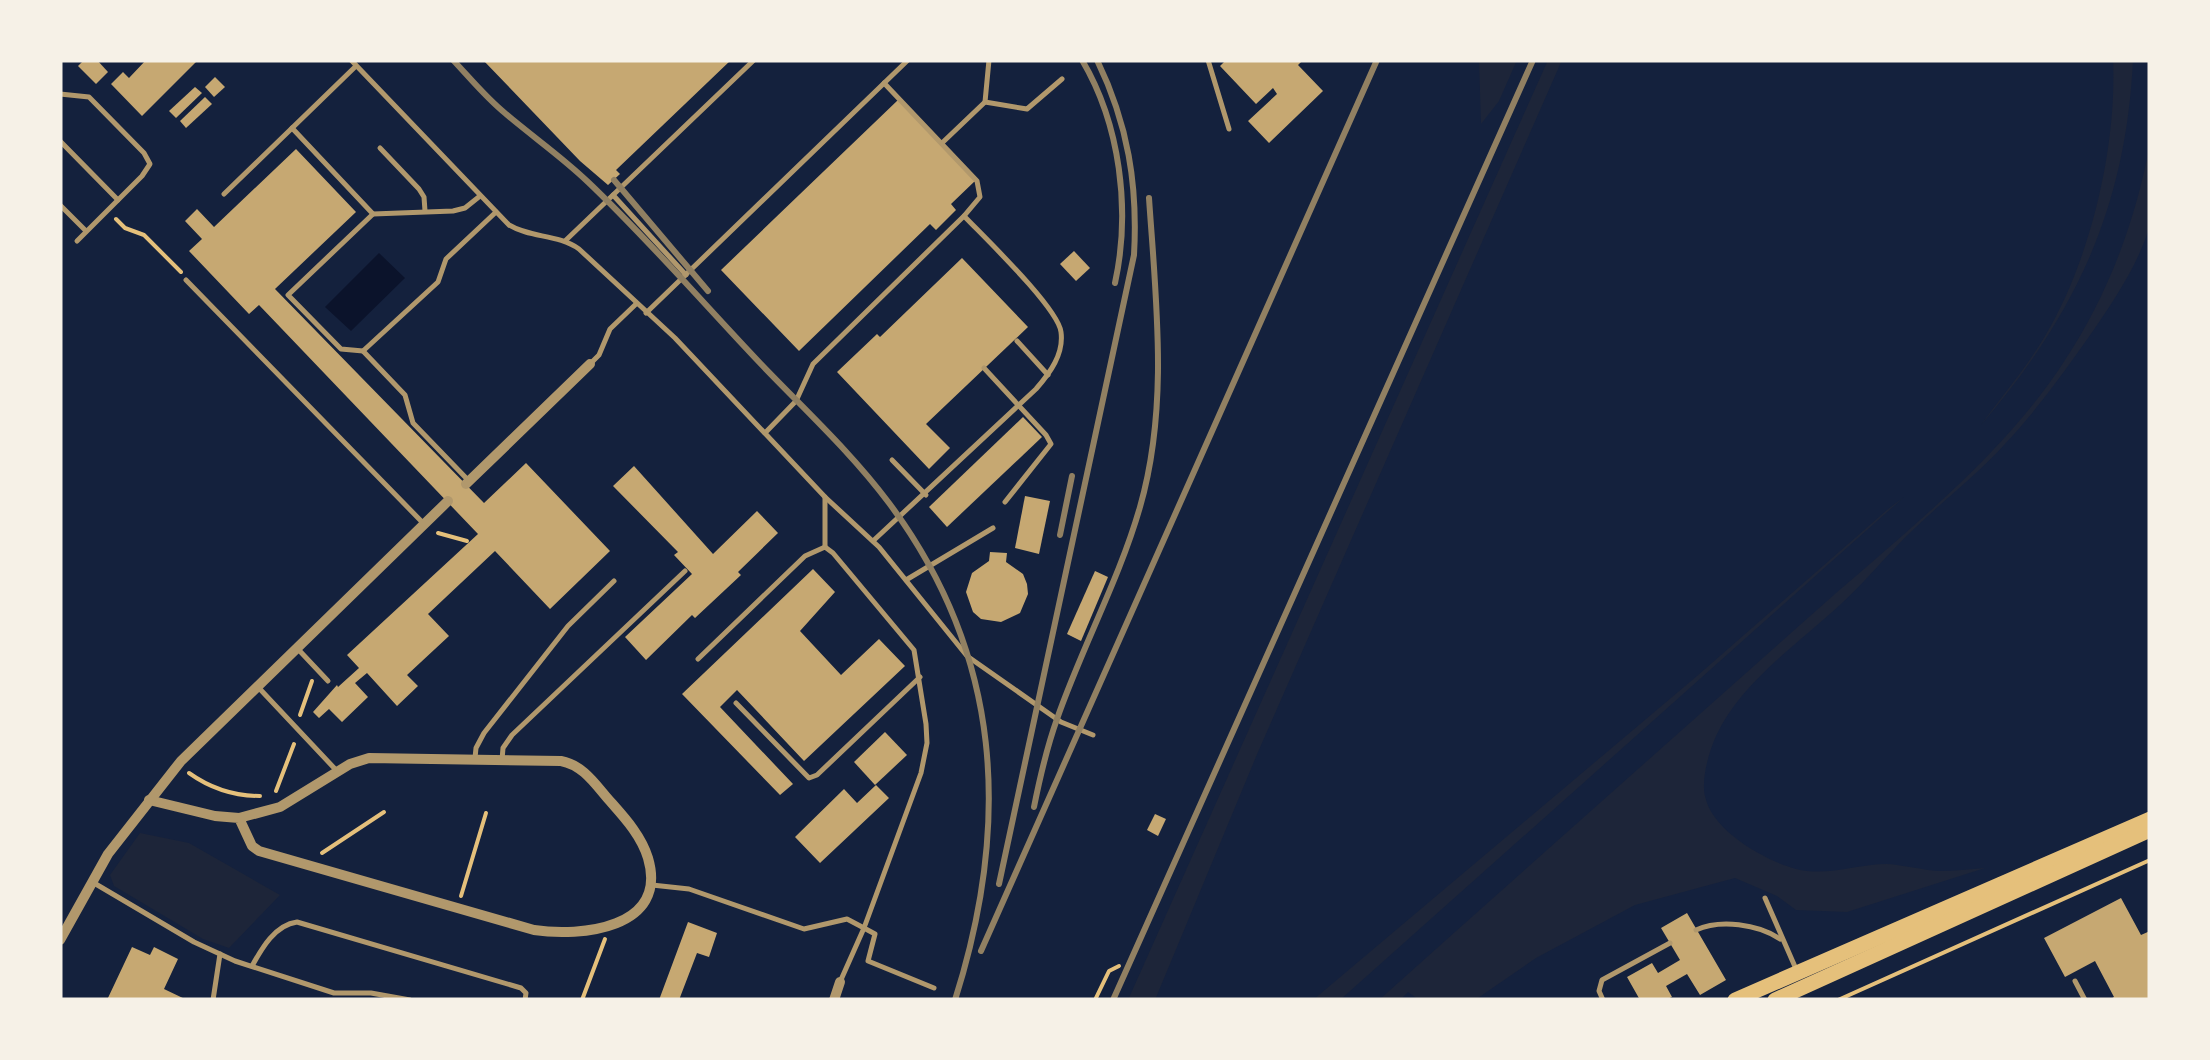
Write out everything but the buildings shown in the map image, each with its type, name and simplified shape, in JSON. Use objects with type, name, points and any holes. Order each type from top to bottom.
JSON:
[{"type":"main road","points":[[1735,1000],[1800,979],[2149,827]]},
{"type":"main road","points":[[1775,1000],[1800,979]]},
{"type":"street","points":[[468,482],[590,364]]},
{"type":"street","points":[[60,940],[91,882],[180,761],[448,501]]},
{"type":"street","points":[[149,800],[239,818],[280,807],[369,758],[561,762],[581,769],[637,835],[649,861],[650,884],[634,912],[610,927],[572,934],[534,930],[255,849],[239,818]]},
{"type":"street","points":[[834,1000],[840,982]]},
{"type":"lane","points":[[565,241],[754,60]]},
{"type":"lane","points":[[646,313],[908,60]]},
{"type":"lane","points":[[942,144],[985,102],[989,60]]},
{"type":"lane","points":[[1208,60],[1228,129]]},
{"type":"lane","points":[[224,194],[354,63],[496,212],[520,231],[565,241],[586,254],[674,338],[873,542],[967,656],[1061,722],[1093,735]]},
{"type":"lane","points":[[985,102],[1026,109],[1062,79]]},
{"type":"lane","points":[[764,433],[796,401],[813,364],[978,202],[980,186],[884,83]]},
{"type":"lane","points":[[60,94],[89,97],[149,160],[146,172],[77,241]]},
{"type":"lane","points":[[292,128],[374,214]]},
{"type":"lane","points":[[60,141],[118,200]]},
{"type":"lane","points":[[380,148],[424,196],[425,211]]},
{"type":"lane","points":[[613,195],[686,275]]},
{"type":"lane","points":[[468,482],[413,423],[404,395],[364,352],[341,349],[288,294],[374,214],[459,210],[480,196]]},
{"type":"lane","points":[[60,205],[87,231]]},
{"type":"lane","points":[[364,352],[438,282],[446,259],[496,212]]},
{"type":"lane","points":[[873,542],[1048,374],[1061,347],[1056,318],[964,216]]},
{"type":"lane","points":[[186,280],[424,524]]},
{"type":"lane","points":[[590,364],[602,350],[610,329],[636,304]]},
{"type":"lane","points":[[1017,341],[1048,374]]},
{"type":"lane","points":[[984,368],[1051,444],[1005,502]]},
{"type":"lane","points":[[892,460],[926,495]]},
{"type":"lane","points":[[825,497],[825,548],[910,642],[921,676],[926,724],[925,758],[864,928],[840,982]]},
{"type":"lane","points":[[906,580],[993,528]]},
{"type":"lane","points":[[698,659],[805,556],[825,548]]},
{"type":"lane","points":[[502,760],[503,748],[512,735],[685,570]]},
{"type":"lane","points":[[475,760],[478,743],[520,686],[568,626],[614,582]]},
{"type":"lane","points":[[296,647],[328,681]]},
{"type":"lane","points":[[736,703],[808,778],[817,774],[921,676]]},
{"type":"lane","points":[[256,686],[338,772]]},
{"type":"lane","points":[[91,882],[220,954],[252,966],[334,993],[371,993],[410,1000]]},
{"type":"lane","points":[[650,884],[690,888],[804,930],[846,919],[875,934],[868,962],[934,988]]},
{"type":"lane","points":[[1765,898],[1800,979]]},
{"type":"lane","points":[[252,966],[272,937],[287,924],[297,922],[521,988],[526,1000]]},
{"type":"lane","points":[[1696,930],[1719,923],[1764,930],[1785,945]]},
{"type":"lane","points":[[1603,1000],[1602,980],[1670,943]]},
{"type":"lane","points":[[213,1000],[220,954]]},
{"type":"lane","points":[[2075,982],[2085,1000]]},
{"type":"path","points":[[107,211],[124,228],[144,235],[186,280]]},
{"type":"path","points":[[318,856],[384,812]]},
{"type":"path","points":[[461,896],[486,813]]},
{"type":"path","points":[[1838,1000],[2150,860]]},
{"type":"path","points":[[582,1000],[610,927]]},
{"type":"path","points":[[1095,1000],[1109,971],[1119,966]]},
{"type":"shaded area","points":[[1479,60],[1517,60],[1499,101],[1481,124]]},
{"type":"shaded area","points":[[1548,60],[1562,60],[1258,752],[1155,1000],[1128,1000]]},
{"type":"shaded area","points":[[2113,60],[2133,60],[2120,163],[2107,211],[2090,256],[2044,342],[1981,425],[2038,348],[2075,274],[2105,166]]},
{"type":"shaded area","points":[[2150,143],[2150,225],[2126,280],[2082,346],[1994,456],[1755,681],[1727,716],[1706,766],[1705,796],[1718,821],[1741,842],[1783,865],[1819,872],[1887,864],[1939,871],[1985,868],[1847,912],[1796,910],[1777,896],[1735,878],[1635,905],[1536,958],[1475,1000],[1419,1000],[1408,992],[1400,1000],[1379,1000],[1912,528],[2011,431],[2065,360],[2094,310],[2128,228]]},
{"type":"shaded area","points":[[379,253],[405,278],[351,331],[325,307]]},
{"type":"shaded area","points":[[1904,497],[1340,1000],[1313,1000],[1697,676]]},
{"type":"shaded area","points":[[140,833],[189,843],[280,895],[229,948],[203,939],[114,886],[110,875]]},
{"type":"railway","points":[[453,60],[485,95],[568,164],[654,248],[859,466],[927,561],[955,620],[975,681],[986,742],[989,805],[984,869],[973,934],[955,1000]]},
{"type":"railway","points":[[1082,60],[1105,112],[1119,168],[1122,226],[1115,283]]},
{"type":"railway","points":[[999,884],[1134,255],[1129,155],[1097,60]]},
{"type":"railway","points":[[981,951],[1377,60]]},
{"type":"railway","points":[[1113,1000],[1533,60]]},
{"type":"railway","points":[[614,180],[708,291]]},
{"type":"railway","points":[[1034,807],[1053,730],[1122,561],[1149,469],[1155,431],[1158,353],[1149,198]]},
{"type":"railway","points":[[1060,535],[1072,476]]}]
